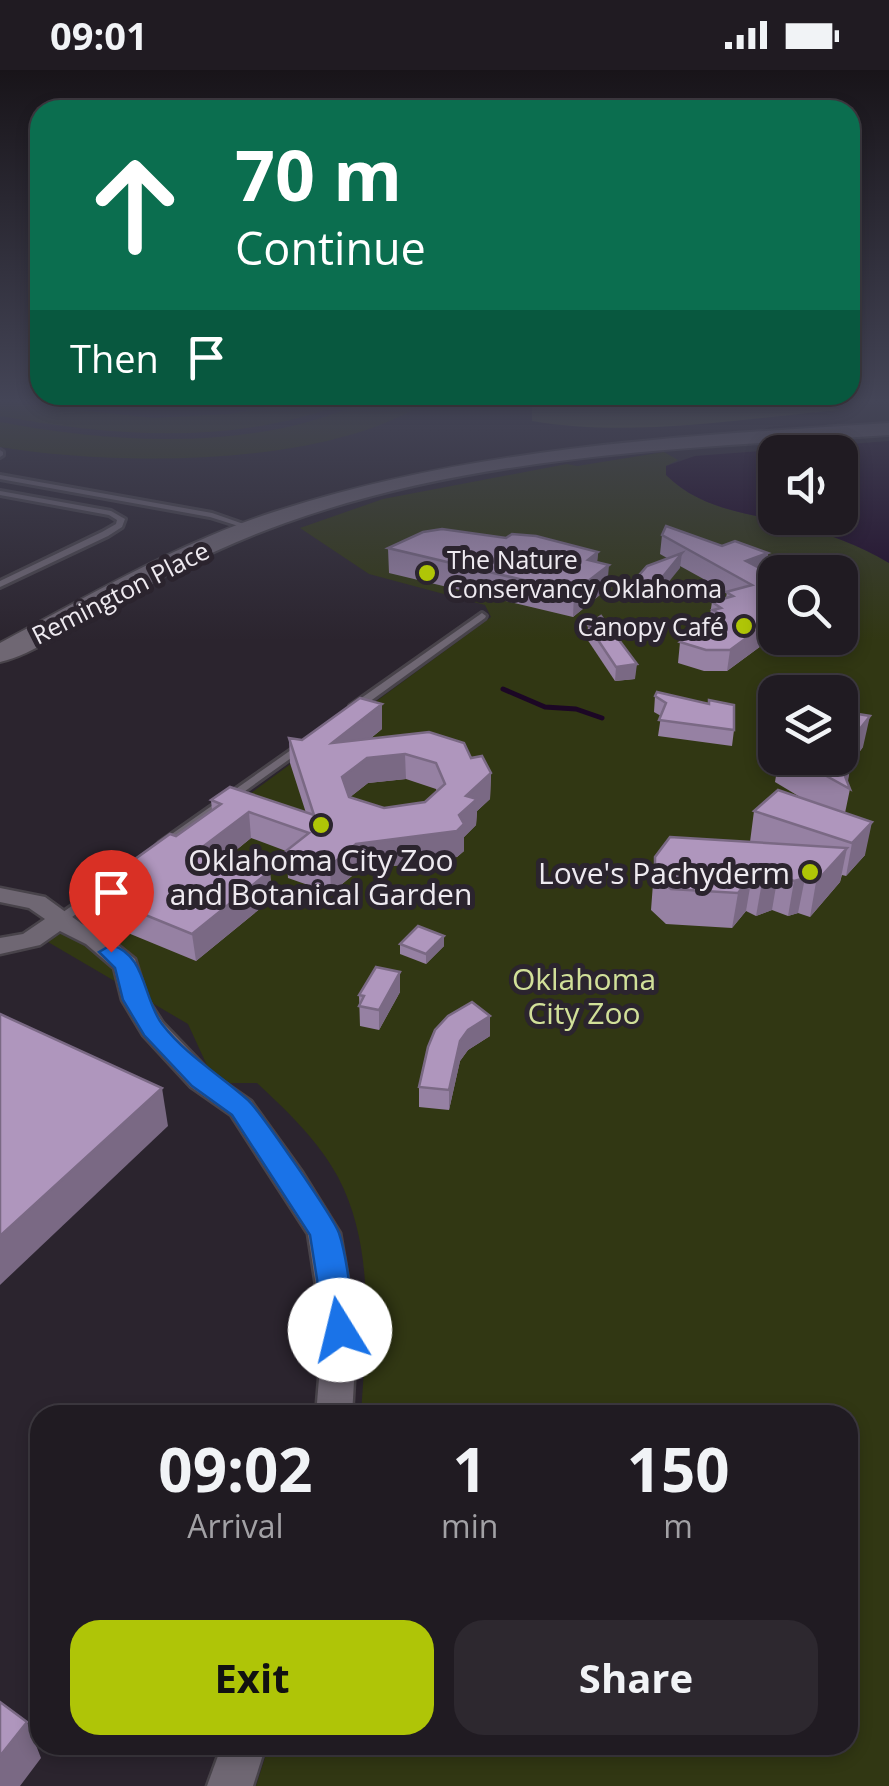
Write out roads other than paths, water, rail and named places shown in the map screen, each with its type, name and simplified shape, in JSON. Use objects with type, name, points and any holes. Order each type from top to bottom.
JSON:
[{"type":"main road","name":"Remington Place","points":[[0,654],[161,568],[251,528],[411,481]]},
{"type":"street","points":[[0,895],[36,902],[96,939],[126,966],[135,1000],[153,1029],[201,1080],[241,1108],[324,1233],[340,1330],[335,1405]]},
{"type":"street","points":[[0,946],[31,940],[60,920]]},
{"type":"street","points":[[230,1786],[241,1755]]},
{"type":"lane","points":[[26,481],[212,515],[251,528]]},
{"type":"lane","points":[[38,500],[62,488]]},
{"type":"lane","points":[[0,493],[111,513],[121,522],[0,584]]},
{"type":"lane","points":[[348,712],[482,616]]},
{"type":"lane","points":[[150,854],[318,734]]},
{"type":"lane","points":[[60,920],[119,877]]},
{"type":"waterway","points":[[503,689],[545,707],[576,709],[602,718]]},
{"type":"place","name":"The Nature Conservancy Oklahoma","points":[[427,573]]},
{"type":"place","name":"Canopy Café","points":[[744,626]]},
{"type":"place","name":"Oklahoma City Zoo and Botanical Garden","points":[[321,825]]},
{"type":"place","name":"Love's Pachyderm","points":[[810,872]]},
{"type":"park label","name":"Oklahoma City Zoo","points":[[584,995]]}]
